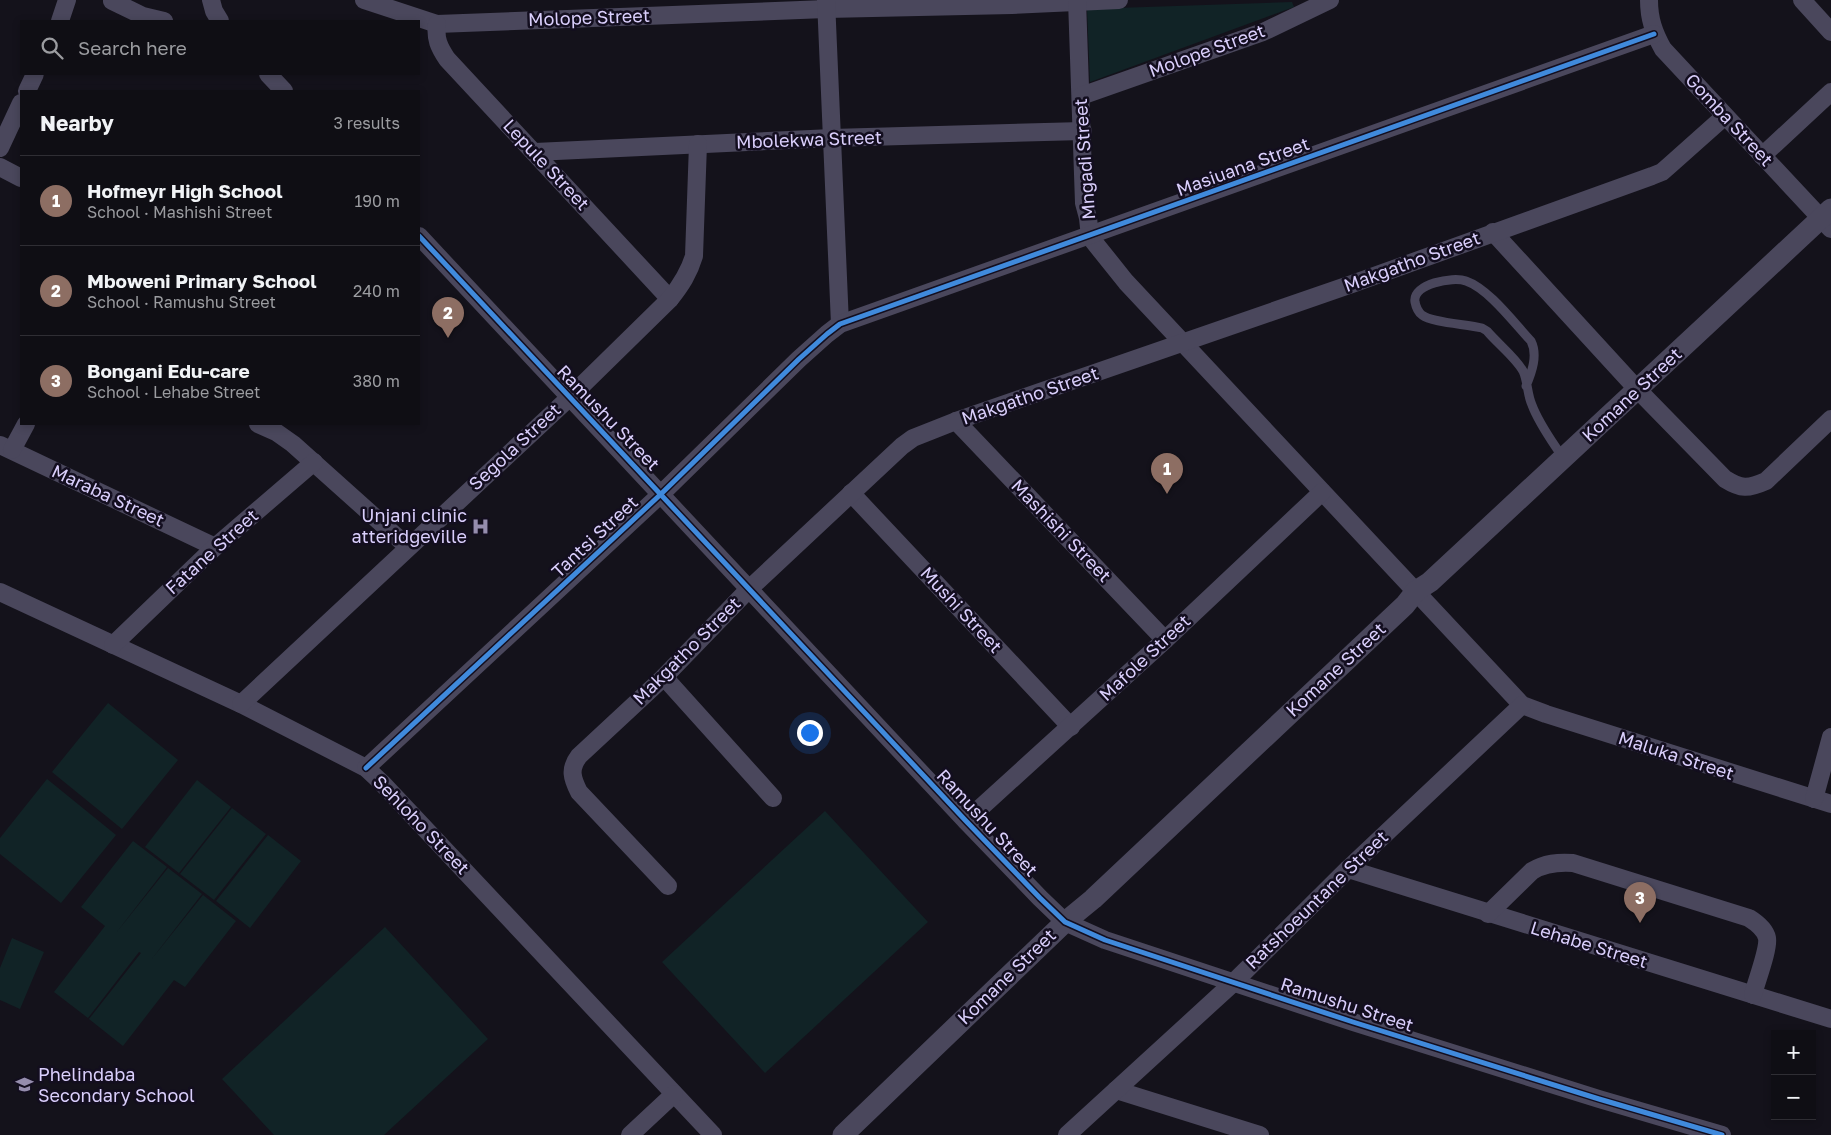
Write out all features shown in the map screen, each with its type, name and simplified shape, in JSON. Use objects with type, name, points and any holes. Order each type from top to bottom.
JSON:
[{"type":"street","points":[[60,20],[68,0]]},
{"type":"street","points":[[211,0],[219,20]]},
{"type":"street","name":"Molope Street","points":[[364,0],[437,24],[826,4],[1012,6],[1077,0],[1119,0]]},
{"type":"street","name":"Mngadi Street","points":[[1077,0],[1084,203],[1090,237],[1121,276],[1182,343],[1522,704]]},
{"type":"street","name":"Molope Street","points":[[1081,96],[1263,32],[1330,0]]},
{"type":"street","name":"Gomba Street","points":[[1649,0],[1650,20],[1654,34],[1663,49],[1762,156],[1828,219]]},
{"type":"street","points":[[1802,0],[1831,32]]},
{"type":"street","points":[[112,1],[143,16],[160,20]]},
{"type":"street","points":[[826,4],[840,324]]},
{"type":"street","name":"Lepule Street","points":[[437,24],[435,35],[447,58],[670,299]]},
{"type":"street","name":"Masiuana Street","points":[[840,324],[1090,237],[1654,34]]},
{"type":"street","points":[[27,90],[35,75]]},
{"type":"street","points":[[269,75],[283,90]]},
{"type":"street","points":[[1762,156],[1831,92]]},
{"type":"street","points":[[0,148],[20,105]]},
{"type":"street","name":"Makgatho Street","points":[[668,886],[579,792],[571,770],[573,764],[579,756],[664,677],[749,589],[902,446],[913,438],[956,421],[1182,343],[1662,172],[1725,116]]},
{"type":"street","name":"Mbolekwa Street","points":[[535,152],[832,138],[1083,131]]},
{"type":"street","name":"Segola Street","points":[[241,704],[569,398],[670,299],[690,271],[694,256],[698,144]]},
{"type":"street","points":[[0,167],[20,177]]},
{"type":"street","name":"Komane Street","points":[[843,1135],[1065,922],[1093,899],[1405,605],[1416,591],[1430,582],[1637,389],[1828,219]]},
{"type":"street","points":[[1493,232],[1637,389],[1725,479],[1736,486],[1754,486],[1766,481],[1830,421]]},
{"type":"street","name":"Ramushu Street","points":[[420,237],[966,821],[1065,922],[1123,948],[1598,1099],[1722,1135]]},
{"type":"street","name":"Tantsi Street","points":[[366,768],[661,494],[799,359],[840,324]]},
{"type":"street","name":"Mashishi Street","points":[[956,421],[1165,640]]},
{"type":"street","points":[[6,448],[25,425]]},
{"type":"street","points":[[260,425],[276,432],[293,444],[408,547]]},
{"type":"street","name":"Maraba Street","points":[[6,448],[215,547]]},
{"type":"street","name":"Fatane Street","points":[[113,645],[215,547],[314,462]]},
{"type":"street","name":"Mafole Street","points":[[966,821],[1071,727],[1322,492]]},
{"type":"street","name":"Mushi Street","points":[[851,493],[1071,727]]},
{"type":"street","name":"Sehloho Street","points":[[0,592],[241,704],[366,768],[389,790],[714,1135]]},
{"type":"street","points":[[664,677],[772,798]]},
{"type":"street","name":"Maluka Street","points":[[1522,704],[1546,714],[1831,804]]},
{"type":"street","name":"Ratshoeuntane Street","points":[[1067,1135],[1233,983],[1348,869],[1522,704]]},
{"type":"street","points":[[1814,799],[1831,737]]},
{"type":"street","points":[[1488,914],[1532,871],[1541,866],[1561,862],[1573,863],[1749,918],[1757,923],[1763,929],[1767,938],[1767,947],[1753,995]]},
{"type":"street","name":"Lehabe Street","points":[[1348,869],[1831,1019]]},
{"type":"street","points":[[1116,1090],[1260,1135]]},
{"type":"street","points":[[630,1135],[674,1094]]},
{"type":"lane","points":[[1526,386],[1530,376],[1534,347],[1531,341],[1490,298],[1474,285],[1463,280],[1446,280],[1419,290],[1414,297],[1420,315],[1429,319],[1472,325],[1487,331],[1520,367],[1526,381],[1526,386],[1532,407],[1564,459]]},
{"type":"shaded area","points":[[1292,2],[1294,7],[1090,82],[1087,9]]},
{"type":"shaded area","points":[[108,703],[178,760],[122,829],[52,772]]},
{"type":"shaded area","points":[[47,779],[116,835],[61,903],[0,854],[0,838]]},
{"type":"shaded area","points":[[197,780],[231,807],[179,873],[145,847]]},
{"type":"shaded area","points":[[232,808],[266,834],[214,900],[180,874]]},
{"type":"shaded area","points":[[825,811],[928,922],[765,1073],[662,962]]},
{"type":"shaded area","points":[[268,835],[301,861],[250,928],[216,901]]},
{"type":"shaded area","points":[[133,841],[167,867],[116,933],[168,868],[202,894],[151,960],[203,895],[236,921],[185,987],[174,980],[123,1046],[89,1019],[141,953],[139,952],[88,1018],[54,992],[105,926],[81,907]]},
{"type":"shaded area","points":[[385,927],[488,1039],[384,1135],[274,1135],[222,1079]]},
{"type":"shaded area","points":[[12,938],[44,952],[20,1009],[0,1000],[0,968]]},
{"type":"cycle path","points":[[366,768],[661,494],[799,359],[840,324],[1654,34]]},
{"type":"cycle path","points":[[420,237],[966,821],[1065,922],[1105,940],[1353,1022],[1599,1099],[1722,1135]]},
{"type":"place","name":"Mboweni Primary School","points":[[448,338]]},
{"type":"place","name":"Hofmeyr High School","points":[[1167,494]]},
{"type":"place","name":"Unjani clinic atteridgeville","points":[[481,526]]},
{"type":"place","name":"Bongani Edu-care","points":[[1640,923]]},
{"type":"place","name":"Phelindaba Secondary School","points":[[24,1085]]}]
